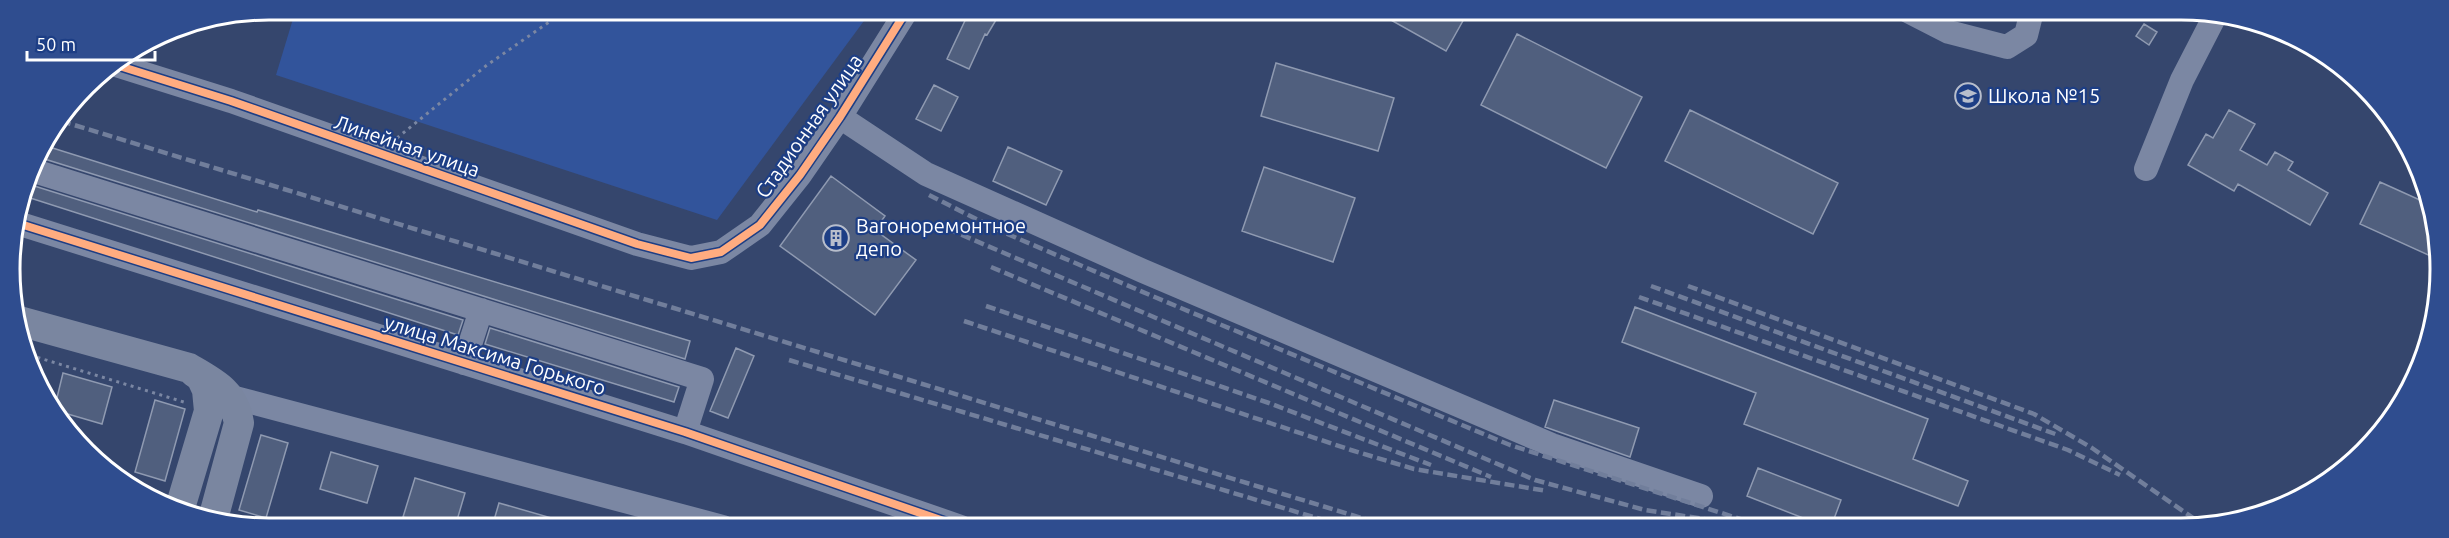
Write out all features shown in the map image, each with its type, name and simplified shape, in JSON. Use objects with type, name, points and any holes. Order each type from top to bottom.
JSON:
[{"type":"main road","points":[[25,323],[189,368],[214,383],[228,396],[236,407],[239,423],[215,513]]},
{"type":"main road","points":[[182,503],[209,411],[207,390],[201,377],[189,368]]},
{"type":"street","name":"Стадионная улица","points":[[691,258],[721,252],[760,225],[800,175],[840,117],[901,20]]},
{"type":"street","points":[[1926,20],[1949,32],[2007,47],[2026,35],[2030,20]]},
{"type":"street","points":[[2146,169],[2182,80],[2212,22]]},
{"type":"street","name":"Линейная улица","points":[[123,67],[231,101],[637,244],[691,258]]},
{"type":"street","points":[[840,117],[926,174],[1143,271],[1552,445],[1701,496]]},
{"type":"street","points":[[39,172],[702,379],[685,432]]},
{"type":"street","name":"улица Максима Горького","points":[[23,226],[685,432],[935,518]]},
{"type":"street","points":[[464,363],[481,310]]},
{"type":"street","points":[[228,396],[689,518]]},
{"type":"path","points":[[378,154],[487,65],[552,20]]},
{"type":"path","points":[[36,357],[197,406]]},
{"type":"shaded area","points":[[293,20],[865,20],[717,220],[276,75]]},
{"type":"building","points":[[965,20],[996,20],[987,35],[985,34],[969,69],[947,59]]},
{"type":"building","points":[[1391,20],[1463,20],[1446,51]]},
{"type":"building","points":[[2144,24],[2157,32],[2149,45],[2136,36]]},
{"type":"building","points":[[1517,34],[1642,97],[1606,168],[1481,105]]},
{"type":"building","points":[[1276,63],[1394,98],[1378,151],[1261,116]]},
{"type":"building","points":[[934,85],[958,97],[941,131],[916,119]]},
{"type":"building","points":[[1690,110],[1838,183],[1813,234],[1665,161]]},
{"type":"building","points":[[2229,110],[2255,124],[2240,150],[2267,165],[2275,152],[2293,162],[2288,170],[2328,193],[2310,225],[2238,184],[2234,191],[2188,165],[2206,134],[2213,138]]},
{"type":"building","points":[[1008,147],[1062,171],[1046,205],[993,181]]},
{"type":"building","points":[[51,148],[257,212],[258,210],[690,341],[685,359],[45,159]]},
{"type":"building","points":[[1264,167],[1355,198],[1333,262],[1242,231]]},
{"type":"building","name":"Вагоноремонтное депо","points":[[831,176],[885,216],[875,230],[916,260],[875,315],[780,246]]},
{"type":"building","points":[[2380,182],[2420,200],[2425,220],[2429,255],[2360,224]]},
{"type":"building","points":[[34,186],[463,320],[458,335],[30,198]]},
{"type":"building","points":[[1635,307],[1928,419],[1913,459],[1968,481],[1958,506],[1744,424],[1756,393],[1622,342]]},
{"type":"building","points":[[490,328],[679,387],[674,402],[485,344]]},
{"type":"building","points":[[736,348],[754,356],[728,418],[710,411]]},
{"type":"building","points":[[63,373],[112,387],[102,424],[66,413],[57,400]]},
{"type":"building","points":[[155,400],[185,409],[165,481],[135,472]]},
{"type":"building","points":[[1554,400],[1639,428],[1630,457],[1545,427]]},
{"type":"building","points":[[261,435],[288,443],[266,518],[239,510]]},
{"type":"building","points":[[331,452],[378,466],[367,503],[320,489]]},
{"type":"building","points":[[1758,468],[1841,500],[1834,518],[1803,518],[1747,496]]},
{"type":"building","points":[[415,478],[465,493],[458,518],[403,517]]},
{"type":"building","points":[[499,503],[552,518],[495,518]]},
{"type":"railway","points":[[67,123],[1362,518]]},
{"type":"railway","points":[[929,195],[998,230],[1510,445],[1737,518]]},
{"type":"railway","points":[[948,229],[1535,480],[1645,510],[1698,518]]},
{"type":"railway","points":[[991,267],[1491,477]]},
{"type":"railway","points":[[1651,286],[2058,435]]},
{"type":"railway","points":[[1688,286],[2034,414],[2092,448],[2193,518]]},
{"type":"railway","points":[[1639,297],[2068,450],[2120,475]]},
{"type":"railway","points":[[986,306],[1269,403],[1431,465]]},
{"type":"railway","points":[[964,321],[1414,469],[1547,491]]},
{"type":"railway","points":[[789,360],[1317,518]]},
{"type":"cycle path","points":[[123,67],[231,101],[637,244],[691,258],[721,252],[760,225],[800,175],[840,117],[901,20]]},
{"type":"cycle path","points":[[23,225],[685,432],[935,518]]},
{"type":"place","name":"Школа №15","points":[[1968,96]]},
{"type":"place","name":"Вагоноремонтное депо","points":[[836,238]]}]
